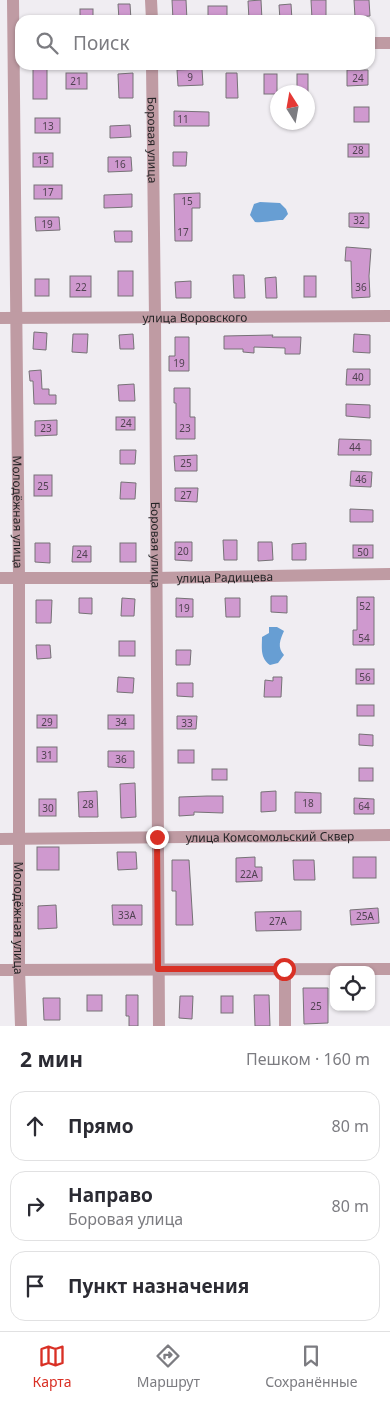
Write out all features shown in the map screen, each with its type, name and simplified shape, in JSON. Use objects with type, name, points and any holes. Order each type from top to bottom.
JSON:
[{"type":"street","name":"Молодёжная улица","points":[[13,0],[15,23]]},
{"type":"street","points":[[151,0],[152,15]]},
{"type":"street","points":[[375,44],[390,43]]},
{"type":"street","points":[[0,47],[15,46]]},
{"type":"street","name":"Молодёжная улица","points":[[17,70],[19,970],[21,1026]]},
{"type":"street","name":"Боровая улица","points":[[152,70],[158,1026]]},
{"type":"street","name":"улица Воровского","points":[[0,318],[390,316]]},
{"type":"street","name":"улица Радищева","points":[[0,578],[155,578],[390,574]]},
{"type":"street","name":"улица Комсомольский Сквер","points":[[0,839],[390,835]]},
{"type":"street","points":[[284,969],[285,1026]]},
{"type":"street","points":[[0,970],[390,969]]},
{"type":"water","points":[[260,202],[280,203],[288,214],[283,220],[255,222],[250,215],[254,204]]},
{"type":"water","points":[[269,627],[277,627],[284,631],[280,640],[280,646],[284,655],[278,663],[270,665],[263,656],[262,649],[262,637],[269,633]]},
{"type":"building","points":[[172,0],[186,0],[187,15],[173,15]]},
{"type":"building","points":[[261,0],[262,15],[249,15],[248,1]]},
{"type":"building","points":[[311,0],[326,0],[326,15],[312,15]]},
{"type":"building","points":[[354,0],[369,0],[370,15],[355,15]]},
{"type":"building","points":[[118,4],[130,4],[131,15],[119,15]]},
{"type":"building","points":[[291,4],[292,15],[280,15],[279,5]]},
{"type":"building","points":[[208,6],[227,6],[227,15],[208,15]]},
{"type":"building","points":[[80,9],[93,9],[93,15],[80,15]]},
{"type":"building","points":[[33,70],[47,70],[47,99],[33,99]]},
{"type":"building","points":[[177,70],[202,70],[203,85],[178,86]]},
{"type":"building","points":[[347,70],[368,70],[368,85],[347,86]]},
{"type":"building","points":[[66,73],[87,73],[87,89],[66,89]]},
{"type":"building","points":[[133,73],[133,98],[119,98],[118,74]]},
{"type":"building","points":[[226,73],[237,73],[238,98],[226,98]]},
{"type":"building","points":[[264,74],[277,74],[277,85],[270,85],[270,94],[264,94]]},
{"type":"building","points":[[297,74],[308,74],[308,85],[297,85]]},
{"type":"building","points":[[354,107],[369,107],[369,122],[354,122]]},
{"type":"building","points":[[174,111],[209,112],[209,126],[174,126]]},
{"type":"building","points":[[35,118],[60,118],[60,133],[35,133]]},
{"type":"building","points":[[130,125],[131,137],[110,138],[110,126]]},
{"type":"building","points":[[348,144],[369,144],[369,157],[348,157]]},
{"type":"building","points":[[173,152],[187,152],[186,166],[173,166]]},
{"type":"building","points":[[33,153],[53,153],[53,167],[33,167]]},
{"type":"building","points":[[108,157],[131,157],[132,171],[108,172]]},
{"type":"building","points":[[34,185],[62,185],[62,199],[34,199]]},
{"type":"building","points":[[200,193],[200,208],[192,208],[192,241],[175,241],[174,194]]},
{"type":"building","points":[[132,194],[132,207],[104,208],[104,195]]},
{"type":"building","points":[[349,213],[369,213],[369,228],[349,227]]},
{"type":"building","points":[[35,217],[59,217],[60,230],[36,231]]},
{"type":"building","points":[[114,231],[132,231],[132,242],[115,242]]},
{"type":"building","points":[[346,247],[371,249],[370,297],[352,298],[351,261],[345,261]]},
{"type":"building","points":[[118,271],[133,271],[133,296],[118,296]]},
{"type":"building","points":[[233,275],[244,275],[245,298],[234,298]]},
{"type":"building","points":[[70,276],[91,276],[91,297],[70,297]]},
{"type":"building","points":[[304,276],[316,276],[316,297],[304,297]]},
{"type":"building","points":[[276,277],[277,298],[266,298],[265,278]]},
{"type":"building","points":[[35,279],[49,279],[49,296],[35,296]]},
{"type":"building","points":[[191,281],[191,298],[176,298],[175,282]]},
{"type":"building","points":[[34,332],[47,333],[46,350],[33,349]]},
{"type":"building","points":[[73,334],[88,334],[87,353],[72,352]]},
{"type":"building","points":[[133,334],[134,349],[120,349],[119,335]]},
{"type":"building","points":[[354,334],[370,335],[370,353],[353,352]]},
{"type":"building","points":[[273,335],[272,337],[301,337],[300,354],[285,354],[285,348],[254,347],[254,353],[243,352],[243,349],[224,349],[224,336]]},
{"type":"building","points":[[175,337],[189,337],[189,371],[169,371],[169,356],[175,356]]},
{"type":"building","points":[[347,369],[370,369],[370,385],[346,385]]},
{"type":"building","points":[[41,370],[42,389],[49,389],[49,395],[56,395],[56,404],[34,404],[33,381],[30,381],[29,371]]},
{"type":"building","points":[[134,384],[135,401],[119,401],[118,385]]},
{"type":"building","points":[[174,388],[190,388],[190,417],[195,417],[195,439],[176,439]]},
{"type":"building","points":[[346,404],[370,405],[370,418],[346,416]]},
{"type":"building","points":[[116,417],[135,417],[135,430],[116,430]]},
{"type":"building","points":[[57,420],[57,435],[35,436],[35,421]]},
{"type":"building","points":[[339,439],[371,440],[371,455],[338,455]]},
{"type":"building","points":[[120,450],[136,450],[135,464],[120,464]]},
{"type":"building","points":[[197,455],[197,471],[175,471],[174,456]]},
{"type":"building","points":[[351,471],[372,472],[371,487],[350,486]]},
{"type":"building","points":[[34,475],[52,475],[52,496],[34,496]]},
{"type":"building","points":[[121,482],[136,483],[135,499],[120,499]]},
{"type":"building","points":[[175,488],[198,488],[197,502],[175,501]]},
{"type":"building","points":[[350,509],[373,510],[373,522],[350,522]]},
{"type":"building","points":[[223,540],[237,540],[237,560],[224,560]]},
{"type":"building","points":[[175,542],[192,542],[192,561],[175,560]]},
{"type":"building","points":[[258,542],[272,542],[273,560],[258,561]]},
{"type":"building","points":[[35,543],[50,543],[50,563],[35,562]]},
{"type":"building","points":[[120,543],[136,543],[136,562],[120,562]]},
{"type":"building","points":[[306,543],[306,560],[292,560],[292,544]]},
{"type":"building","points":[[353,545],[373,545],[373,558],[353,558]]},
{"type":"building","points":[[73,546],[91,546],[91,562],[72,562]]},
{"type":"building","points":[[271,596],[287,596],[287,613],[271,612]]},
{"type":"building","points":[[357,597],[374,597],[374,645],[353,645],[353,630],[357,630]]},
{"type":"building","points":[[79,598],[92,598],[92,614],[79,613]]},
{"type":"building","points":[[122,598],[135,599],[134,616],[121,616]]},
{"type":"building","points":[[176,598],[193,599],[193,617],[176,617]]},
{"type":"building","points":[[225,598],[240,598],[240,617],[226,617]]},
{"type":"building","points":[[36,600],[52,600],[51,623],[36,623]]},
{"type":"building","points":[[119,641],[135,641],[135,656],[119,656]]},
{"type":"building","points":[[36,645],[50,645],[51,658],[37,659]]},
{"type":"building","points":[[176,650],[191,650],[190,665],[176,665]]},
{"type":"building","points":[[356,669],[374,669],[374,684],[356,684]]},
{"type":"building","points":[[118,677],[134,678],[133,693],[117,692]]},
{"type":"building","points":[[273,677],[282,677],[281,697],[264,697],[265,680],[273,681]]},
{"type":"building","points":[[177,683],[193,683],[193,697],[177,696]]},
{"type":"building","points":[[357,705],[374,705],[374,716],[357,716]]},
{"type":"building","points":[[37,715],[57,715],[57,728],[37,728]]},
{"type":"building","points":[[108,715],[134,715],[134,729],[108,729]]},
{"type":"building","points":[[177,716],[197,716],[196,729],[177,729]]},
{"type":"building","points":[[359,734],[373,735],[373,746],[359,745]]},
{"type":"building","points":[[37,747],[57,747],[57,762],[37,762]]},
{"type":"building","points":[[178,750],[194,750],[194,763],[178,763]]},
{"type":"building","points":[[108,751],[134,751],[134,768],[108,767]]},
{"type":"building","points":[[359,768],[373,768],[373,781],[359,781]]},
{"type":"building","points":[[212,769],[227,769],[227,780],[212,780]]},
{"type":"building","points":[[135,783],[136,817],[121,818],[120,784]]},
{"type":"building","points":[[97,791],[98,817],[79,817],[78,792]]},
{"type":"building","points":[[276,791],[276,811],[261,812],[261,792]]},
{"type":"building","points":[[295,792],[321,793],[321,813],[295,813]]},
{"type":"building","points":[[223,796],[223,813],[194,812],[194,815],[179,816],[179,797]]},
{"type":"building","points":[[354,798],[374,799],[374,814],[354,814]]},
{"type":"building","points":[[39,799],[56,799],[56,816],[39,816]]},
{"type":"building","points":[[37,847],[59,847],[59,870],[37,870]]},
{"type":"building","points":[[117,852],[136,852],[137,869],[118,870]]},
{"type":"building","points":[[255,857],[255,867],[262,867],[262,881],[236,882],[236,858]]},
{"type":"building","points":[[353,857],[376,857],[376,878],[353,878]]},
{"type":"building","points":[[172,860],[189,860],[193,925],[176,925],[176,891],[172,891]]},
{"type":"building","points":[[293,860],[314,860],[315,880],[294,880]]},
{"type":"building","points":[[56,905],[57,928],[38,929],[38,906]]},
{"type":"building","points":[[112,905],[142,905],[142,925],[113,925]]},
{"type":"building","points":[[378,908],[379,923],[351,925],[350,910]]},
{"type":"building","points":[[301,911],[301,930],[256,931],[255,912]]},
{"type":"building","points":[[303,988],[328,988],[328,1023],[304,1024]]},
{"type":"building","points":[[87,995],[102,995],[102,1011],[87,1011]]},
{"type":"building","points":[[126,995],[138,995],[138,1026],[129,1026],[129,1016],[126,1016]]},
{"type":"building","points":[[254,995],[269,995],[270,1026],[255,1026]]},
{"type":"building","points":[[180,996],[193,996],[192,1019],[179,1018]]},
{"type":"building","points":[[221,996],[233,996],[233,1013],[221,1013]]},
{"type":"building","points":[[43,998],[60,998],[60,1020],[44,1020]]},
{"type":"route","points":[[157,837],[158,969],[284,969]]}]
